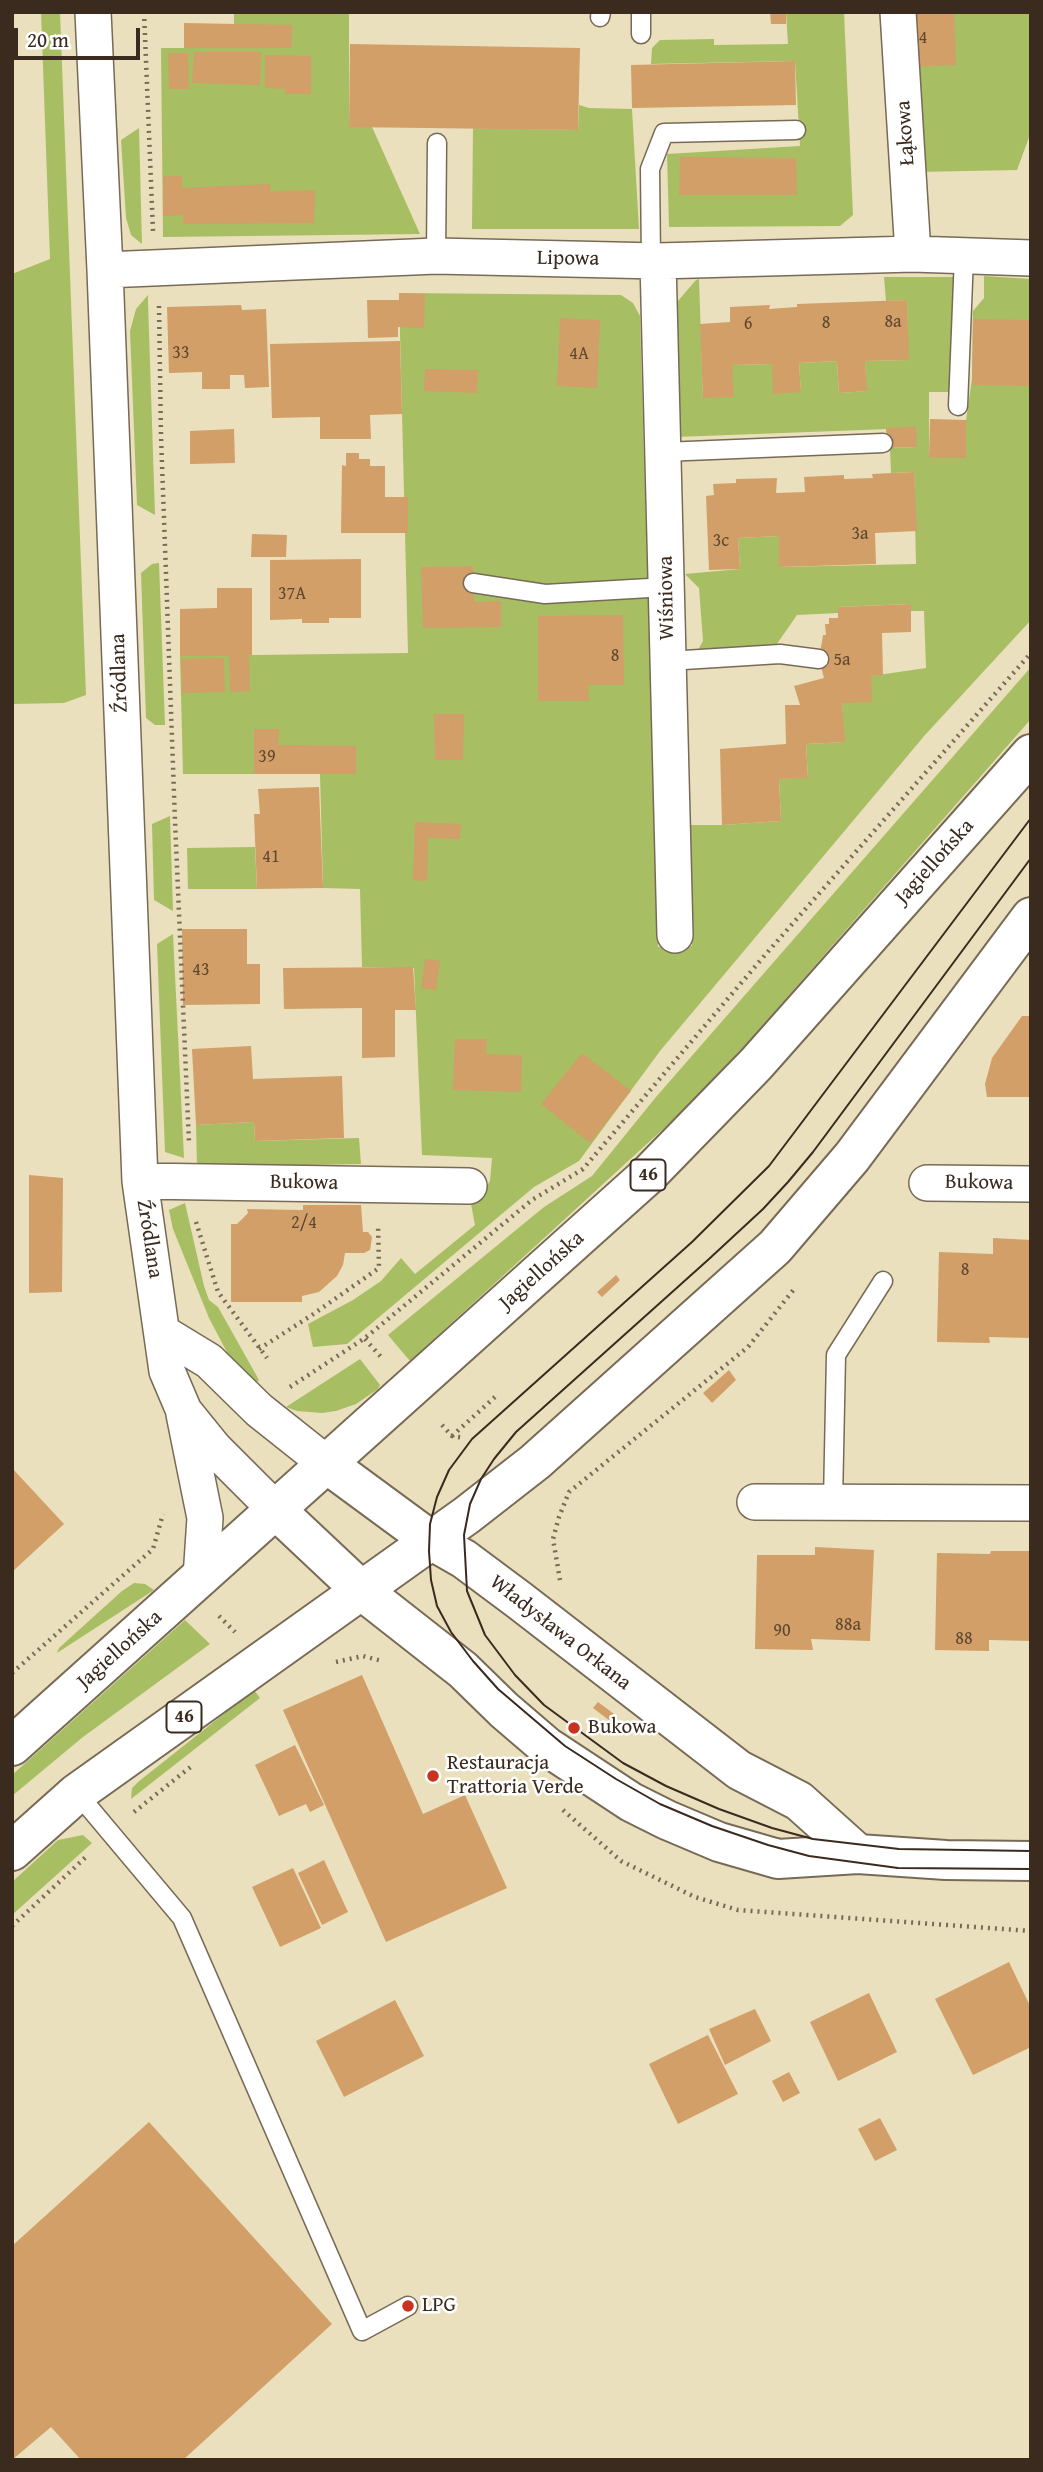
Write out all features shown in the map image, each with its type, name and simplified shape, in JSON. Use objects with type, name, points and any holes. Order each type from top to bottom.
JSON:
[{"type":"main road","name":"Jagiellońska","points":[[12,1746],[649,1174],[756,1064],[1031,754]]},
{"type":"main road","name":"46","points":[[12,1851],[77,1793],[536,1462],[775,1247],[852,1157],[1031,917]]},
{"type":"main road","name":"Władysława Orkana","points":[[327,1464],[429,1539],[464,1559],[520,1600],[739,1770],[799,1801],[858,1854]]},
{"type":"main road","points":[[276,1510],[361,1590],[463,1670],[546,1746],[631,1802],[719,1842],[778,1859],[858,1854],[946,1860],[1031,1861]]},
{"type":"street","name":"Źródlana","points":[[93,12],[140,1181],[167,1371],[184,1411],[205,1518],[201,1578]]},
{"type":"street","name":"Łąkowa","points":[[898,12],[913,254]]},
{"type":"street","name":"Lipowa","points":[[105,270],[436,256],[654,261],[913,254],[1031,258]]},
{"type":"street","name":"Wiśniowa","points":[[654,261],[663,452],[675,935]]},
{"type":"street","name":"Bukowa","points":[[140,1181],[469,1186]]},
{"type":"street","name":"Bukowa","points":[[927,1183],[1031,1184]]},
{"type":"street","points":[[163,1333],[209,1361],[259,1410],[327,1464]]},
{"type":"street","name":"Źródlana","points":[[184,1411],[214,1448],[276,1510]]},
{"type":"street","points":[[755,1502],[1031,1503]]},
{"type":"lane","points":[[641,34],[642,12]]},
{"type":"lane","points":[[654,261],[650,169],[664,133],[796,130]]},
{"type":"lane","points":[[436,256],[437,143]]},
{"type":"lane","points":[[958,407],[964,256]]},
{"type":"lane","points":[[663,452],[883,443]]},
{"type":"lane","points":[[473,583],[545,594],[667,587]]},
{"type":"lane","points":[[668,661],[780,654],[819,659]]},
{"type":"lane","points":[[833,1502],[836,1354],[883,1281]]},
{"type":"lane","points":[[77,1793],[182,1918],[362,2331],[408,2306]]},
{"type":"path","points":[[144,12],[156,268],[182,1006],[195,1217],[218,1292],[274,1368]]},
{"type":"path","points":[[280,1393],[365,1338],[532,1200],[583,1169],[765,955],[1031,653]]},
{"type":"path","points":[[259,1349],[379,1268],[378,1219]]},
{"type":"path","points":[[365,1338],[386,1362]]},
{"type":"path","points":[[282,1377],[290,1387]]},
{"type":"path","points":[[452,1436],[495,1397]]},
{"type":"path","points":[[442,1425],[452,1436],[465,1438]]},
{"type":"path","points":[[12,1673],[153,1549]]},
{"type":"path","points":[[328,1666],[363,1656],[387,1662]]},
{"type":"path","points":[[12,1926],[98,1846]]},
{"type":"green space","points":[[41,12],[60,12],[86,695],[64,703],[12,704],[12,274],[50,259]]},
{"type":"green space","points":[[234,12],[349,12],[349,126],[372,127],[420,234],[163,237],[161,48],[220,48],[234,24]]},
{"type":"green space","points":[[786,12],[844,12],[853,215],[840,226],[669,227],[667,154],[800,146],[795,61],[651,64],[652,48],[660,40],[714,39],[714,45],[788,44]]},
{"type":"green space","points":[[907,12],[1031,12],[1031,132],[1017,170],[917,172]]},
{"type":"green space","points":[[579,105],[589,108],[632,109],[639,229],[472,229],[473,128],[578,130]]},
{"type":"green space","points":[[139,128],[142,244],[131,235],[126,218],[121,140]]},
{"type":"green space","points":[[984,276],[1031,279],[1031,620],[925,735],[660,1051],[579,1161],[534,1187],[347,1344],[313,1347],[308,1324],[353,1300],[381,1281],[401,1258],[415,1274],[475,1225],[471,1204],[478,1199],[490,1181],[492,1158],[422,1155],[414,968],[362,967],[360,889],[323,888],[320,774],[183,774],[180,656],[408,653],[399,293],[621,295],[633,303],[640,316],[658,947],[692,946],[688,825],[781,821],[779,779],[808,777],[806,744],[844,742],[842,703],[871,676],[926,668],[924,611],[911,611],[910,604],[838,607],[838,613],[797,615],[774,648],[699,653],[703,641],[699,588],[685,574],[740,569],[738,538],[779,536],[780,567],[916,564],[914,472],[891,473],[890,448],[916,447],[916,428],[676,437],[671,309],[699,279],[703,398],[732,365],[772,364],[801,392],[799,363],[837,361],[839,393],[866,391],[865,361],[908,360],[907,300],[886,301],[884,277],[953,277],[952,392],[929,392],[929,457],[965,458],[966,420],[972,379],[973,311],[984,298]]},
{"type":"green space","points":[[148,295],[155,515],[137,505],[130,331],[136,309]]},
{"type":"green space","points":[[159,563],[165,725],[155,725],[146,718],[141,573],[152,564]]},
{"type":"green space","points":[[1031,667],[1031,719],[746,1044],[674,1119],[410,1361],[388,1335],[544,1207],[592,1176],[656,1097]]},
{"type":"green space","points":[[170,816],[173,911],[154,900],[152,824]]},
{"type":"green space","points":[[255,847],[257,889],[188,889],[187,848]]},
{"type":"green space","points":[[173,934],[184,1158],[165,1152],[157,944]]},
{"type":"green space","points":[[254,1122],[255,1141],[359,1138],[361,1164],[197,1167],[196,1125]]},
{"type":"green space","points":[[185,1203],[209,1300],[218,1307],[259,1380],[251,1387],[230,1358],[209,1318],[173,1229],[169,1210]]},
{"type":"green space","points":[[360,1359],[380,1385],[356,1404],[322,1413],[297,1411],[286,1407]]},
{"type":"green space","points":[[134,1583],[145,1584],[154,1590],[57,1653],[59,1648]]},
{"type":"green space","points":[[185,1620],[210,1644],[83,1737],[12,1796],[12,1775]]},
{"type":"green space","points":[[254,1690],[260,1698],[131,1799],[132,1788],[138,1782]]},
{"type":"green space","points":[[83,1835],[92,1843],[12,1915],[12,1882],[58,1840]]},
{"type":"building","points":[[770,12],[786,12],[786,24],[771,24]]},
{"type":"building","points":[[910,12],[954,12],[956,65],[913,67]]},
{"type":"building","points":[[184,23],[292,25],[291,48],[184,48]]},
{"type":"building","points":[[350,44],[580,48],[578,130],[349,127]]},
{"type":"building","points":[[194,52],[261,52],[260,85],[192,83]]},
{"type":"building","points":[[168,53],[188,53],[189,89],[169,89]]},
{"type":"building","points":[[265,55],[311,56],[311,94],[285,94],[286,89],[265,88]]},
{"type":"building","points":[[795,61],[796,105],[632,108],[631,65]]},
{"type":"building","points":[[680,157],[796,158],[797,195],[679,195]]},
{"type":"building","points":[[163,176],[182,176],[182,188],[270,184],[270,191],[315,190],[314,223],[183,224],[183,215],[163,216]]},
{"type":"building","points":[[399,293],[425,294],[424,328],[398,327],[398,337],[368,338],[367,300],[399,300]]},
{"type":"building","points":[[907,300],[909,360],[865,361],[867,391],[839,393],[837,361],[799,363],[801,392],[773,394],[772,364],[732,365],[734,397],[703,398],[700,324],[730,322],[730,307],[770,305],[769,309],[797,307],[797,304]]},
{"type":"building","points":[[241,305],[242,310],[266,309],[269,387],[245,388],[244,375],[230,375],[230,389],[202,389],[202,372],[169,373],[167,307]]},
{"type":"building","points":[[560,318],[600,320],[597,388],[557,386]]},
{"type":"building","points":[[973,319],[1031,320],[1031,386],[972,385]]},
{"type":"building","points":[[400,341],[402,414],[370,415],[371,439],[320,439],[320,417],[272,418],[270,344]]},
{"type":"building","points":[[425,369],[478,370],[477,393],[424,391]]},
{"type":"building","points":[[930,419],[966,420],[966,458],[929,458]]},
{"type":"building","points":[[916,427],[917,447],[887,448],[886,428]]},
{"type":"building","points":[[234,429],[235,463],[190,464],[190,431]]},
{"type":"building","points":[[346,453],[359,453],[359,459],[370,459],[370,466],[385,466],[385,497],[408,497],[408,533],[341,533],[342,465],[346,466]]},
{"type":"building","points":[[914,472],[917,531],[875,533],[876,564],[779,567],[779,536],[738,538],[740,569],[709,570],[706,496],[714,495],[713,484],[736,483],[736,479],[777,478],[776,493],[805,492],[804,477],[844,475],[844,479],[873,478],[872,474]]},
{"type":"building","points":[[252,534],[287,535],[286,557],[251,557]]},
{"type":"building","points":[[361,559],[361,618],[329,618],[329,623],[302,623],[302,619],[270,620],[270,560]]},
{"type":"building","points":[[473,566],[474,602],[501,601],[501,627],[423,628],[421,567]]},
{"type":"building","points":[[217,588],[252,588],[250,691],[230,692],[229,656],[180,656],[180,609],[217,608]]},
{"type":"building","points":[[911,604],[911,632],[882,633],[883,675],[871,676],[872,702],[842,703],[845,742],[806,744],[808,778],[779,779],[781,821],[722,825],[720,749],[786,744],[785,705],[800,705],[794,686],[824,678],[819,659],[823,635],[826,635],[825,624],[829,624],[829,618],[838,618],[838,607]]},
{"type":"building","points":[[623,615],[624,685],[588,685],[589,701],[538,701],[538,616]]},
{"type":"building","points":[[224,658],[225,692],[182,693],[181,659]]},
{"type":"building","points":[[434,714],[464,714],[463,760],[435,760]]},
{"type":"building","points":[[254,729],[279,729],[278,745],[356,746],[356,774],[254,774]]},
{"type":"building","points":[[319,787],[323,888],[257,889],[254,814],[260,814],[258,789]]},
{"type":"building","points":[[415,822],[461,824],[460,839],[428,838],[427,881],[413,880]]},
{"type":"building","points":[[182,929],[247,929],[247,964],[260,964],[260,1004],[183,1005]]},
{"type":"building","points":[[425,959],[440,961],[436,990],[421,988]]},
{"type":"building","points":[[413,967],[416,1010],[395,1010],[395,1057],[362,1058],[362,1008],[284,1009],[283,968]]},
{"type":"building","points":[[1022,1016],[1031,1016],[1031,1097],[987,1097],[985,1084],[992,1058]]},
{"type":"building","points":[[455,1039],[487,1039],[486,1054],[522,1055],[521,1092],[453,1090]]},
{"type":"building","points":[[251,1046],[253,1079],[342,1076],[344,1138],[255,1141],[254,1122],[196,1125],[192,1049]]},
{"type":"building","points":[[582,1053],[631,1091],[590,1143],[541,1104]]},
{"type":"building","points":[[29,1175],[63,1178],[62,1292],[29,1293]]},
{"type":"building","points":[[303,1205],[361,1205],[363,1232],[368,1232],[372,1237],[370,1250],[364,1253],[345,1253],[337,1276],[319,1292],[302,1296],[302,1302],[231,1302],[231,1224],[237,1224],[248,1213],[247,1209],[303,1210]]},
{"type":"building","points":[[993,1238],[1031,1240],[1031,1338],[989,1337],[990,1343],[937,1342],[939,1252],[993,1254]]},
{"type":"building","points":[[616,1275],[620,1280],[602,1297],[597,1292]]},
{"type":"building","points":[[729,1370],[736,1380],[712,1403],[703,1393]]},
{"type":"building","points":[[12,1468],[64,1524],[12,1572]]},
{"type":"building","points":[[815,1547],[874,1550],[870,1641],[811,1639],[813,1650],[755,1649],[757,1555],[815,1555]]},
{"type":"building","points":[[991,1551],[1031,1551],[1031,1641],[989,1640],[989,1651],[935,1650],[937,1553],[990,1554]]},
{"type":"building","points":[[362,1675],[423,1814],[465,1795],[507,1888],[386,1942],[283,1710]]},
{"type":"building","points":[[598,1702],[618,1717],[614,1724],[593,1708]]},
{"type":"building","points":[[295,1745],[324,1805],[310,1812],[306,1804],[279,1816],[255,1765]]},
{"type":"building","points":[[324,1860],[348,1912],[322,1925],[298,1873]]},
{"type":"building","points":[[293,1868],[321,1928],[280,1947],[252,1887]]},
{"type":"building","points":[[1009,1962],[1031,2008],[1031,2047],[973,2075],[935,1999]]},
{"type":"building","points":[[869,1993],[897,2052],[838,2081],[810,2022]]},
{"type":"building","points":[[395,2000],[424,2056],[344,2097],[316,2041]]},
{"type":"building","points":[[755,2009],[771,2041],[725,2065],[709,2029]]},
{"type":"building","points":[[708,2035],[738,2094],[678,2124],[649,2064]]},
{"type":"building","points":[[789,2072],[800,2093],[783,2102],[772,2081]]},
{"type":"building","points":[[880,2118],[897,2150],[875,2161],[858,2129]]},
{"type":"building","points":[[149,2122],[332,2324],[183,2460],[81,2460],[51,2427],[12,2460],[12,2246]]},
{"type":"tram line","points":[[1031,818],[769,1166],[692,1242],[472,1439],[449,1470],[437,1497],[430,1524],[429,1551],[431,1580],[437,1606],[451,1632],[498,1689],[565,1746],[660,1804],[712,1826],[809,1856],[898,1868],[1031,1869]]},
{"type":"tram line","points":[[1031,858],[788,1182],[709,1259],[516,1432],[481,1479],[470,1504],[464,1535],[467,1591],[485,1635],[515,1675],[544,1705],[623,1763],[666,1786],[719,1809],[813,1839],[899,1849],[1031,1851]]},
{"type":"place","name":"Bukowa","points":[[574,1728]]},
{"type":"place","name":"Restauracja Trattoria Verde","points":[[433,1776]]},
{"type":"place","name":"LPG","points":[[408,2306]]}]
